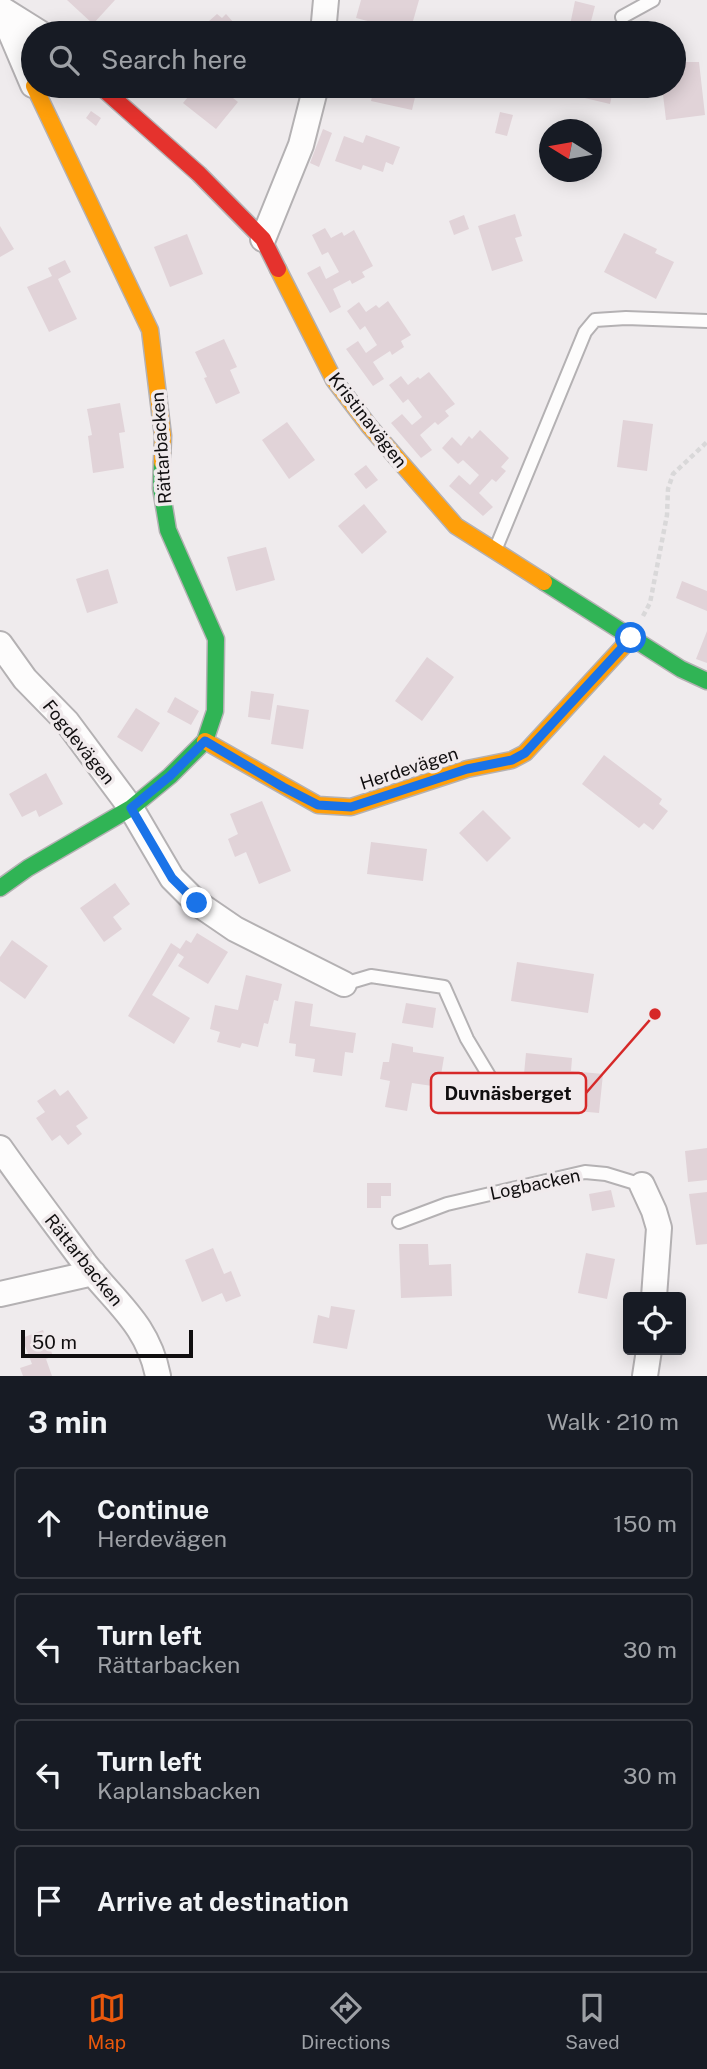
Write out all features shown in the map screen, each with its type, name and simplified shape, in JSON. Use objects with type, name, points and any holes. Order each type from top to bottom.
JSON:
[{"type":"street","points":[[324,21],[326,0]]},
{"type":"street","points":[[1,9],[21,21]]},
{"type":"street","name":"Rättarbacken","points":[[1,9],[21,69]]},
{"type":"street","name":"Rättarbacken","points":[[0,888],[28,868],[131,808],[170,776],[205,741],[215,711],[216,639],[168,530],[161,488],[163,436],[150,330],[34,98]]},
{"type":"street","name":"Kristinavägen","points":[[114,98],[199,174],[263,239],[311,336],[341,389],[369,426],[456,526],[631,638],[707,681]]},
{"type":"street","points":[[263,239],[301,145],[313,98]]},
{"type":"street","name":"Herdevägen","points":[[205,741],[318,805],[351,807],[467,769],[512,760],[525,753],[631,638]]},
{"type":"street","name":"Fogdevägen","points":[[0,644],[25,680],[67,722],[131,808],[172,878],[197,903],[235,929],[344,984]]},
{"type":"street","name":"Rättarbacken","points":[[0,1148],[40,1205],[141,1329],[155,1359],[158,1376]]},
{"type":"street","name":"Logbacken","points":[[642,1185],[659,1228],[654,1292]]},
{"type":"street","points":[[0,1294],[93,1273]]},
{"type":"street","points":[[645,1376],[648,1355]]},
{"type":"lane","points":[[622,17],[653,0]]},
{"type":"lane","points":[[494,551],[585,332],[596,320],[626,318],[707,321]]},
{"type":"lane","points":[[344,984],[371,976],[443,987],[467,1039],[497,1089]]},
{"type":"lane","name":"Logbacken","points":[[399,1222],[447,1204],[585,1172],[606,1174],[642,1185]]},
{"type":"path","points":[[631,638],[650,603],[673,474],[707,442]]},
{"type":"building","points":[[67,0],[115,0],[96,21],[90,21]]},
{"type":"building","points":[[361,0],[419,0],[413,21],[368,21],[356,18]]},
{"type":"building","points":[[575,1],[595,6],[591,21],[571,21]]},
{"type":"building","points":[[217,14],[222,18],[226,14],[232,21],[209,21]]},
{"type":"building","points":[[686,62],[699,62],[705,115],[666,120],[663,98],[686,98]]},
{"type":"building","points":[[187,98],[233,98],[238,102],[216,129],[183,103]]},
{"type":"building","points":[[372,98],[415,98],[412,110],[371,101]]},
{"type":"building","points":[[585,98],[611,98],[610,104]]},
{"type":"building","points":[[91,111],[101,118],[96,126],[86,118]]},
{"type":"building","points":[[500,112],[513,115],[507,136],[495,133]]},
{"type":"building","points":[[323,129],[332,133],[319,167],[310,163]]},
{"type":"building","points":[[366,135],[400,147],[393,165],[386,162],[383,172],[363,165],[361,170],[335,161],[344,136],[363,143]]},
{"type":"building","points":[[515,214],[522,236],[515,238],[523,261],[492,271],[478,226]]},
{"type":"building","points":[[464,215],[469,229],[454,235],[449,221]]},
{"type":"building","points":[[0,226],[14,249],[0,257]]},
{"type":"building","points":[[325,228],[331,238],[342,232],[344,236],[354,230],[373,266],[362,272],[365,277],[352,284],[350,280],[333,289],[341,307],[330,313],[307,273],[320,266],[326,279],[339,272],[328,252],[322,255],[312,235]]},
{"type":"building","points":[[624,233],[657,249],[655,253],[674,262],[656,299],[604,272]]},
{"type":"building","points":[[187,234],[203,274],[170,287],[154,247]]},
{"type":"building","points":[[65,260],[71,272],[58,279],[77,319],[49,332],[27,287],[52,276],[48,268]]},
{"type":"building","points":[[388,301],[411,335],[401,341],[404,347],[392,355],[390,351],[373,362],[384,379],[373,386],[346,349],[358,341],[366,353],[377,345],[365,326],[360,330],[347,311],[359,302],[366,312],[376,305],[379,308]]},
{"type":"building","points":[[224,339],[237,367],[230,370],[240,393],[216,404],[195,352]]},
{"type":"building","points":[[429,372],[455,404],[445,411],[449,416],[438,425],[435,422],[420,435],[432,450],[421,458],[391,423],[402,414],[412,425],[422,417],[408,399],[403,403],[389,385],[401,376],[408,385]]},
{"type":"building","points":[[120,403],[125,432],[119,433],[124,468],[93,473],[88,436],[92,435],[87,409]]},
{"type":"building","points":[[623,420],[653,424],[647,471],[617,467]]},
{"type":"building","points":[[287,422],[315,460],[289,479],[262,440]]},
{"type":"building","points":[[480,430],[509,458],[501,467],[506,471],[496,482],[492,479],[479,493],[493,507],[483,516],[449,486],[459,475],[470,485],[479,475],[463,460],[458,464],[442,448],[452,437],[461,446],[469,436],[472,439]]},
{"type":"building","points":[[366,465],[378,480],[366,489],[354,474]]},
{"type":"building","points":[[364,504],[387,532],[362,554],[338,526]]},
{"type":"building","points":[[266,547],[275,580],[236,591],[227,557]]},
{"type":"building","points":[[108,569],[118,603],[87,613],[76,579]]},
{"type":"building","points":[[682,581],[707,591],[707,611],[676,598]]},
{"type":"building","points":[[707,631],[707,663],[696,659]]},
{"type":"building","points":[[427,657],[454,677],[422,721],[395,701]]},
{"type":"building","points":[[251,691],[274,694],[270,720],[248,717]]},
{"type":"building","points":[[175,697],[199,711],[191,725],[167,712]]},
{"type":"building","points":[[277,705],[309,710],[303,749],[271,744]]},
{"type":"building","points":[[136,708],[160,723],[142,752],[117,737]]},
{"type":"building","points":[[604,755],[662,799],[659,804],[668,811],[653,830],[644,823],[639,828],[582,784]]},
{"type":"building","points":[[46,773],[63,804],[39,817],[36,810],[22,817],[9,794]]},
{"type":"building","points":[[262,801],[291,871],[259,884],[246,852],[235,857],[228,839],[238,834],[230,814]]},
{"type":"building","points":[[483,810],[511,838],[487,862],[459,833]]},
{"type":"building","points":[[371,842],[427,849],[423,881],[367,874]]},
{"type":"building","points":[[115,883],[130,904],[113,917],[122,929],[104,942],[80,908]]},
{"type":"building","points":[[197,933],[228,952],[208,984],[178,966],[184,957],[178,953],[152,995],[190,1018],[174,1044],[128,1016],[171,943],[180,949],[186,940],[191,943]]},
{"type":"building","points":[[12,940],[48,966],[25,999],[0,981],[0,957]]},
{"type":"building","points":[[517,962],[594,974],[588,1013],[511,1001]]},
{"type":"building","points":[[246,975],[282,984],[278,1001],[274,1000],[268,1024],[264,1023],[258,1047],[242,1043],[240,1048],[217,1042],[220,1032],[210,1029],[215,1005],[238,1010]]},
{"type":"building","points":[[295,1001],[313,1004],[310,1026],[356,1033],[353,1053],[345,1052],[342,1076],[313,1072],[315,1059],[295,1056],[296,1044],[289,1043]]},
{"type":"building","points":[[406,1003],[436,1008],[433,1028],[402,1023]]},
{"type":"building","points":[[392,1043],[413,1047],[413,1052],[444,1057],[439,1087],[412,1083],[407,1111],[385,1107],[390,1081],[380,1079],[383,1062],[389,1062]]},
{"type":"building","points":[[526,1053],[572,1058],[571,1071],[603,1074],[599,1113],[521,1106]]},
{"type":"building","points":[[55,1089],[60,1096],[68,1090],[88,1118],[76,1126],[82,1134],[68,1145],[60,1135],[52,1141],[36,1118],[45,1112],[37,1101]]},
{"type":"building","points":[[707,1148],[707,1180],[688,1182],[685,1151]]},
{"type":"building","points":[[367,1183],[391,1183],[391,1196],[381,1196],[381,1208],[367,1208]]},
{"type":"building","points":[[611,1190],[615,1207],[592,1211],[589,1194]]},
{"type":"building","points":[[707,1192],[707,1244],[696,1245],[689,1194]]},
{"type":"building","points":[[399,1244],[428,1244],[429,1265],[451,1264],[452,1296],[401,1298]]},
{"type":"building","points":[[213,1248],[224,1274],[231,1271],[241,1296],[226,1302],[222,1293],[202,1302],[185,1260]]},
{"type":"building","points":[[586,1253],[615,1259],[607,1299],[578,1293]]},
{"type":"building","points":[[331,1306],[355,1310],[347,1349],[313,1343],[318,1315],[329,1318]]},
{"type":"building","points":[[43,1330],[53,1356],[46,1359],[52,1376],[23,1376],[20,1368],[32,1364],[22,1338]]},
{"type":"traffic: fast","points":[[0,888],[28,868],[131,808],[170,776],[205,741],[215,711],[216,639],[168,530],[161,488],[162,462]]},
{"type":"traffic: fast","points":[[544,582],[681,669],[707,681]]},
{"type":"traffic: slow","points":[[40,98],[150,330],[163,436],[162,462]]},
{"type":"traffic: slow","points":[[278,269],[334,380],[369,426],[456,526],[544,582]]},
{"type":"traffic: slow","points":[[205,741],[318,805],[351,807],[467,769],[512,760],[525,753],[631,638]]},
{"type":"traffic: jam","points":[[114,98],[199,174],[263,239],[278,269]]},
{"type":"place","name":"Duvnäsberget","points":[[655,1014]]},
{"type":"route","points":[[197,903],[172,878],[131,808],[170,776],[205,741],[318,805],[351,807],[467,769],[512,760],[525,753],[631,638]]}]
